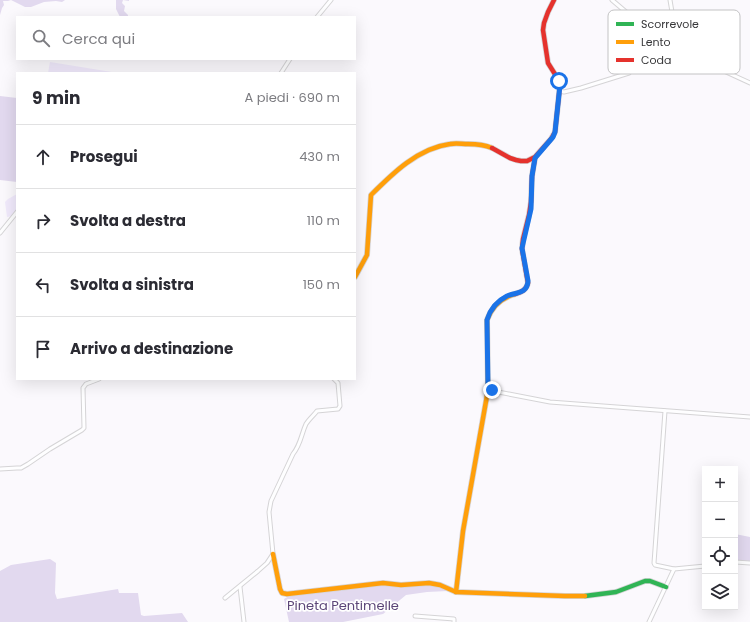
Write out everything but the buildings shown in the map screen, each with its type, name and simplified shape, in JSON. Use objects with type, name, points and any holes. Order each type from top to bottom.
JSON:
[{"type":"street","points":[[318,16],[331,0]]},
{"type":"street","points":[[356,275],[367,255],[371,195],[404,165],[428,151],[439,146],[449,144],[488,146],[504,156],[514,160],[529,160],[535,158],[553,137],[555,132],[560,85],[548,63],[543,30],[548,12],[554,0]]},
{"type":"street","points":[[612,0],[624,10]]},
{"type":"street","points":[[670,0],[672,10]]},
{"type":"street","points":[[282,72],[289,60]]},
{"type":"street","points":[[559,92],[581,88],[629,74]]},
{"type":"street","points":[[729,74],[750,84]]},
{"type":"street","points":[[456,592],[463,531],[488,390],[487,320],[492,309],[502,299],[520,292],[525,289],[527,285],[528,281],[522,248],[531,209],[532,176],[535,158]]},
{"type":"street","points":[[0,233],[16,213]]},
{"type":"street","points":[[0,469],[21,468],[82,430],[84,428],[83,388],[86,384],[96,380]]},
{"type":"street","points":[[335,380],[338,383],[340,406],[338,409],[317,411],[306,423],[300,443],[293,454],[271,500],[269,512],[273,554],[282,593],[287,594],[383,583],[401,585],[429,583],[440,585],[456,592],[565,596],[616,592],[645,581],[650,581],[666,587]]},
{"type":"street","points":[[488,390],[550,402],[750,417]]},
{"type":"street","points":[[665,411],[654,563],[655,565],[674,569],[702,566]]},
{"type":"street","points":[[225,598],[267,563],[273,554]]},
{"type":"street","points":[[738,562],[750,563]]},
{"type":"street","points":[[649,622],[674,569]]},
{"type":"street","points":[[240,587],[244,622]]},
{"type":"street","points":[[415,616],[454,619],[454,622]]},
{"type":"shaded area","points":[[50,62],[112,72],[48,72]]},
{"type":"shaded area","points":[[16,195],[16,213],[13,216],[7,217],[5,202]]},
{"type":"green space","points":[[0,0],[11,0],[3,1],[4,5],[0,15]]},
{"type":"green space","points":[[11,0],[65,0],[62,2],[44,2],[31,7],[25,7]]},
{"type":"green space","points":[[116,0],[123,0],[122,3],[125,6],[124,11],[128,16],[120,16],[116,9]]},
{"type":"green space","points":[[0,96],[16,98],[16,182],[0,180]]},
{"type":"green space","points":[[738,535],[750,537],[750,561],[738,561]]},
{"type":"green space","points":[[50,559],[56,563],[55,593],[57,599],[118,589],[119,593],[138,593],[141,615],[182,613],[188,622],[0,622],[0,571],[11,565]]},
{"type":"green space","name":"Pineta Pentimelle","points":[[383,584],[434,584],[448,591],[406,595],[383,614],[343,622],[289,622],[284,599],[289,596]]},
{"type":"traffic: fast","points":[[585,596],[616,592],[645,581],[650,581],[666,587]]},
{"type":"traffic: slow","points":[[356,275],[367,255],[371,195],[388,179],[416,156],[438,146],[450,144],[477,144],[492,148]]},
{"type":"traffic: slow","points":[[456,592],[463,531],[488,390],[487,320],[494,307],[501,300],[515,294]]},
{"type":"traffic: slow","points":[[273,554],[280,589],[282,593],[287,594],[383,583],[401,585],[429,583],[440,585],[456,592],[585,596]]},
{"type":"traffic: jam","points":[[492,148],[510,158],[527,161],[535,157],[551,139],[555,132],[560,85],[548,63],[543,30],[548,12],[554,0]]},
{"type":"traffic: jam","points":[[515,294],[523,290],[528,283],[522,249],[531,202],[532,176],[535,158]]},
{"type":"route","points":[[492,390],[488,390],[487,320],[492,309],[502,299],[520,292],[525,289],[527,285],[528,281],[522,248],[531,209],[532,176],[535,158],[553,137],[555,132],[560,85],[559,81]]}]
